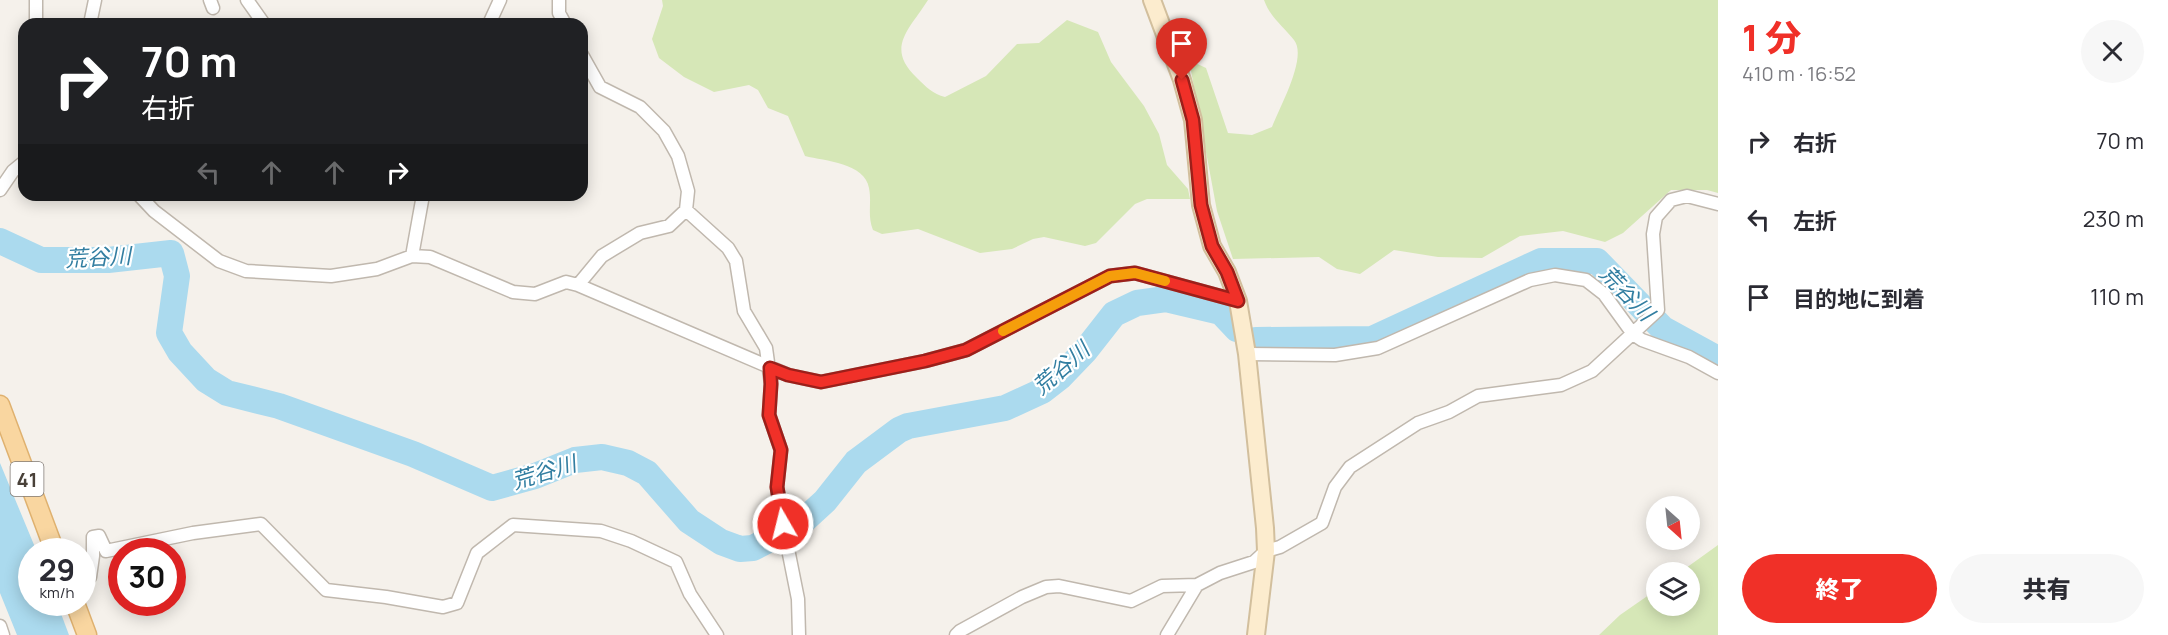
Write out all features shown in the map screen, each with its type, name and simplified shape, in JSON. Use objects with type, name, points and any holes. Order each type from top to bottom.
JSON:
[{"type":"main road","name":"41","points":[[0,405],[50,538]]},
{"type":"main road","points":[[80,616],[87,635]]},
{"type":"street","points":[[36,0],[36,18]]},
{"type":"street","points":[[91,18],[95,0]]},
{"type":"street","points":[[247,0],[260,18]]},
{"type":"street","points":[[492,18],[500,0]]},
{"type":"street","points":[[559,0],[559,13],[562,18]]},
{"type":"street","points":[[1152,0],[1182,80],[1193,120],[1201,205],[1212,246],[1227,272],[1238,301],[1247,354],[1266,551],[1256,635]]},
{"type":"street","points":[[578,285],[602,256],[640,233],[669,226],[686,210],[687,191],[678,156],[664,131],[640,107],[600,87],[588,66]]},
{"type":"street","points":[[0,189],[18,167]]},
{"type":"street","points":[[956,635],[1022,597],[1046,587],[1059,586],[1131,601],[1162,586],[1197,585],[1220,573],[1254,562],[1266,551],[1280,547],[1322,523],[1335,487],[1350,467],[1418,423],[1449,412],[1478,396],[1561,385],[1592,371],[1658,310],[1653,234],[1656,217],[1671,200],[1687,195],[1718,204]]},
{"type":"street","points":[[145,201],[154,211],[219,261],[246,271],[331,276],[377,269],[412,256],[430,257],[513,292],[535,294],[566,282],[578,285],[770,368],[788,375],[821,382],[925,361],[966,350],[1110,276],[1135,273],[1238,301]]},
{"type":"street","points":[[412,256],[422,201]]},
{"type":"street","points":[[686,210],[729,248],[736,261],[744,311],[766,348],[771,384],[769,415],[781,450],[777,487],[798,599],[799,635]]},
{"type":"street","points":[[1247,354],[1335,355],[1378,348],[1530,280],[1555,275],[1586,280],[1604,294],[1642,340],[1689,357],[1718,373]]},
{"type":"street","points":[[93,538],[99,536],[106,551],[193,533],[261,524],[326,590],[443,607],[457,603],[477,553],[513,525],[601,531],[631,541],[676,562],[690,594],[717,635]]},
{"type":"street","points":[[1167,635],[1197,585]]},
{"type":"street","points":[[0,627],[3,635]]},
{"type":"green space","points":[[662,0],[928,0],[908,30],[901,48],[908,67],[923,84],[933,92],[945,97],[986,76],[1017,44],[1039,43],[1067,20],[1098,32],[1111,62],[1144,106],[1159,134],[1167,165],[1188,189],[1190,199],[1147,199],[1135,204],[1096,243],[1085,246],[1044,237],[1033,239],[1012,249],[980,253],[918,229],[882,234],[873,230],[871,225],[869,188],[860,173],[843,164],[805,156],[788,116],[768,108],[758,90],[749,85],[714,92],[684,77],[659,58],[652,39],[663,6]]},
{"type":"green space","points":[[1264,0],[1718,0],[1718,193],[1707,190],[1671,190],[1623,233],[1605,242],[1563,231],[1520,236],[1482,258],[1438,257],[1394,250],[1360,274],[1337,269],[1319,257],[1233,259],[1217,211],[1189,60],[1206,68],[1228,133],[1252,135],[1272,127],[1295,70],[1297,48],[1294,40],[1277,21]]},
{"type":"green space","points":[[1718,545],[1718,635],[1599,635],[1620,615],[1646,597],[1646,616],[1700,616],[1700,562],[1694,562]]},
{"type":"water","points":[[0,463],[31,538],[18,538],[18,616],[62,616],[69,635],[17,635],[0,593]]},
{"type":"waterway","name":"荒谷川","points":[[0,241],[41,260],[108,260],[171,253],[177,276],[169,333],[180,352],[206,380],[227,393],[279,406],[413,454],[492,488],[535,476],[575,460],[602,457],[628,463],[647,473],[689,521],[721,542],[740,549],[753,548],[801,523],[825,501],[856,462],[899,430],[908,426],[1005,408],[1042,391],[1060,377],[1085,351],[1114,314],[1137,303],[1166,299],[1221,312],[1237,329]]},
{"type":"waterway","name":"荒谷川","points":[[1256,340],[1372,339],[1541,261],[1597,261],[1663,329],[1718,359]]},
{"type":"slow traffic","points":[[1003,331],[1110,276],[1135,273],[1165,281]]},
{"type":"route","points":[[783,524],[777,487],[781,450],[769,415],[770,368],[788,375],[821,382],[925,361],[966,350],[1110,276],[1135,273],[1238,301],[1227,272],[1212,246],[1201,205],[1193,120],[1182,80]]}]
